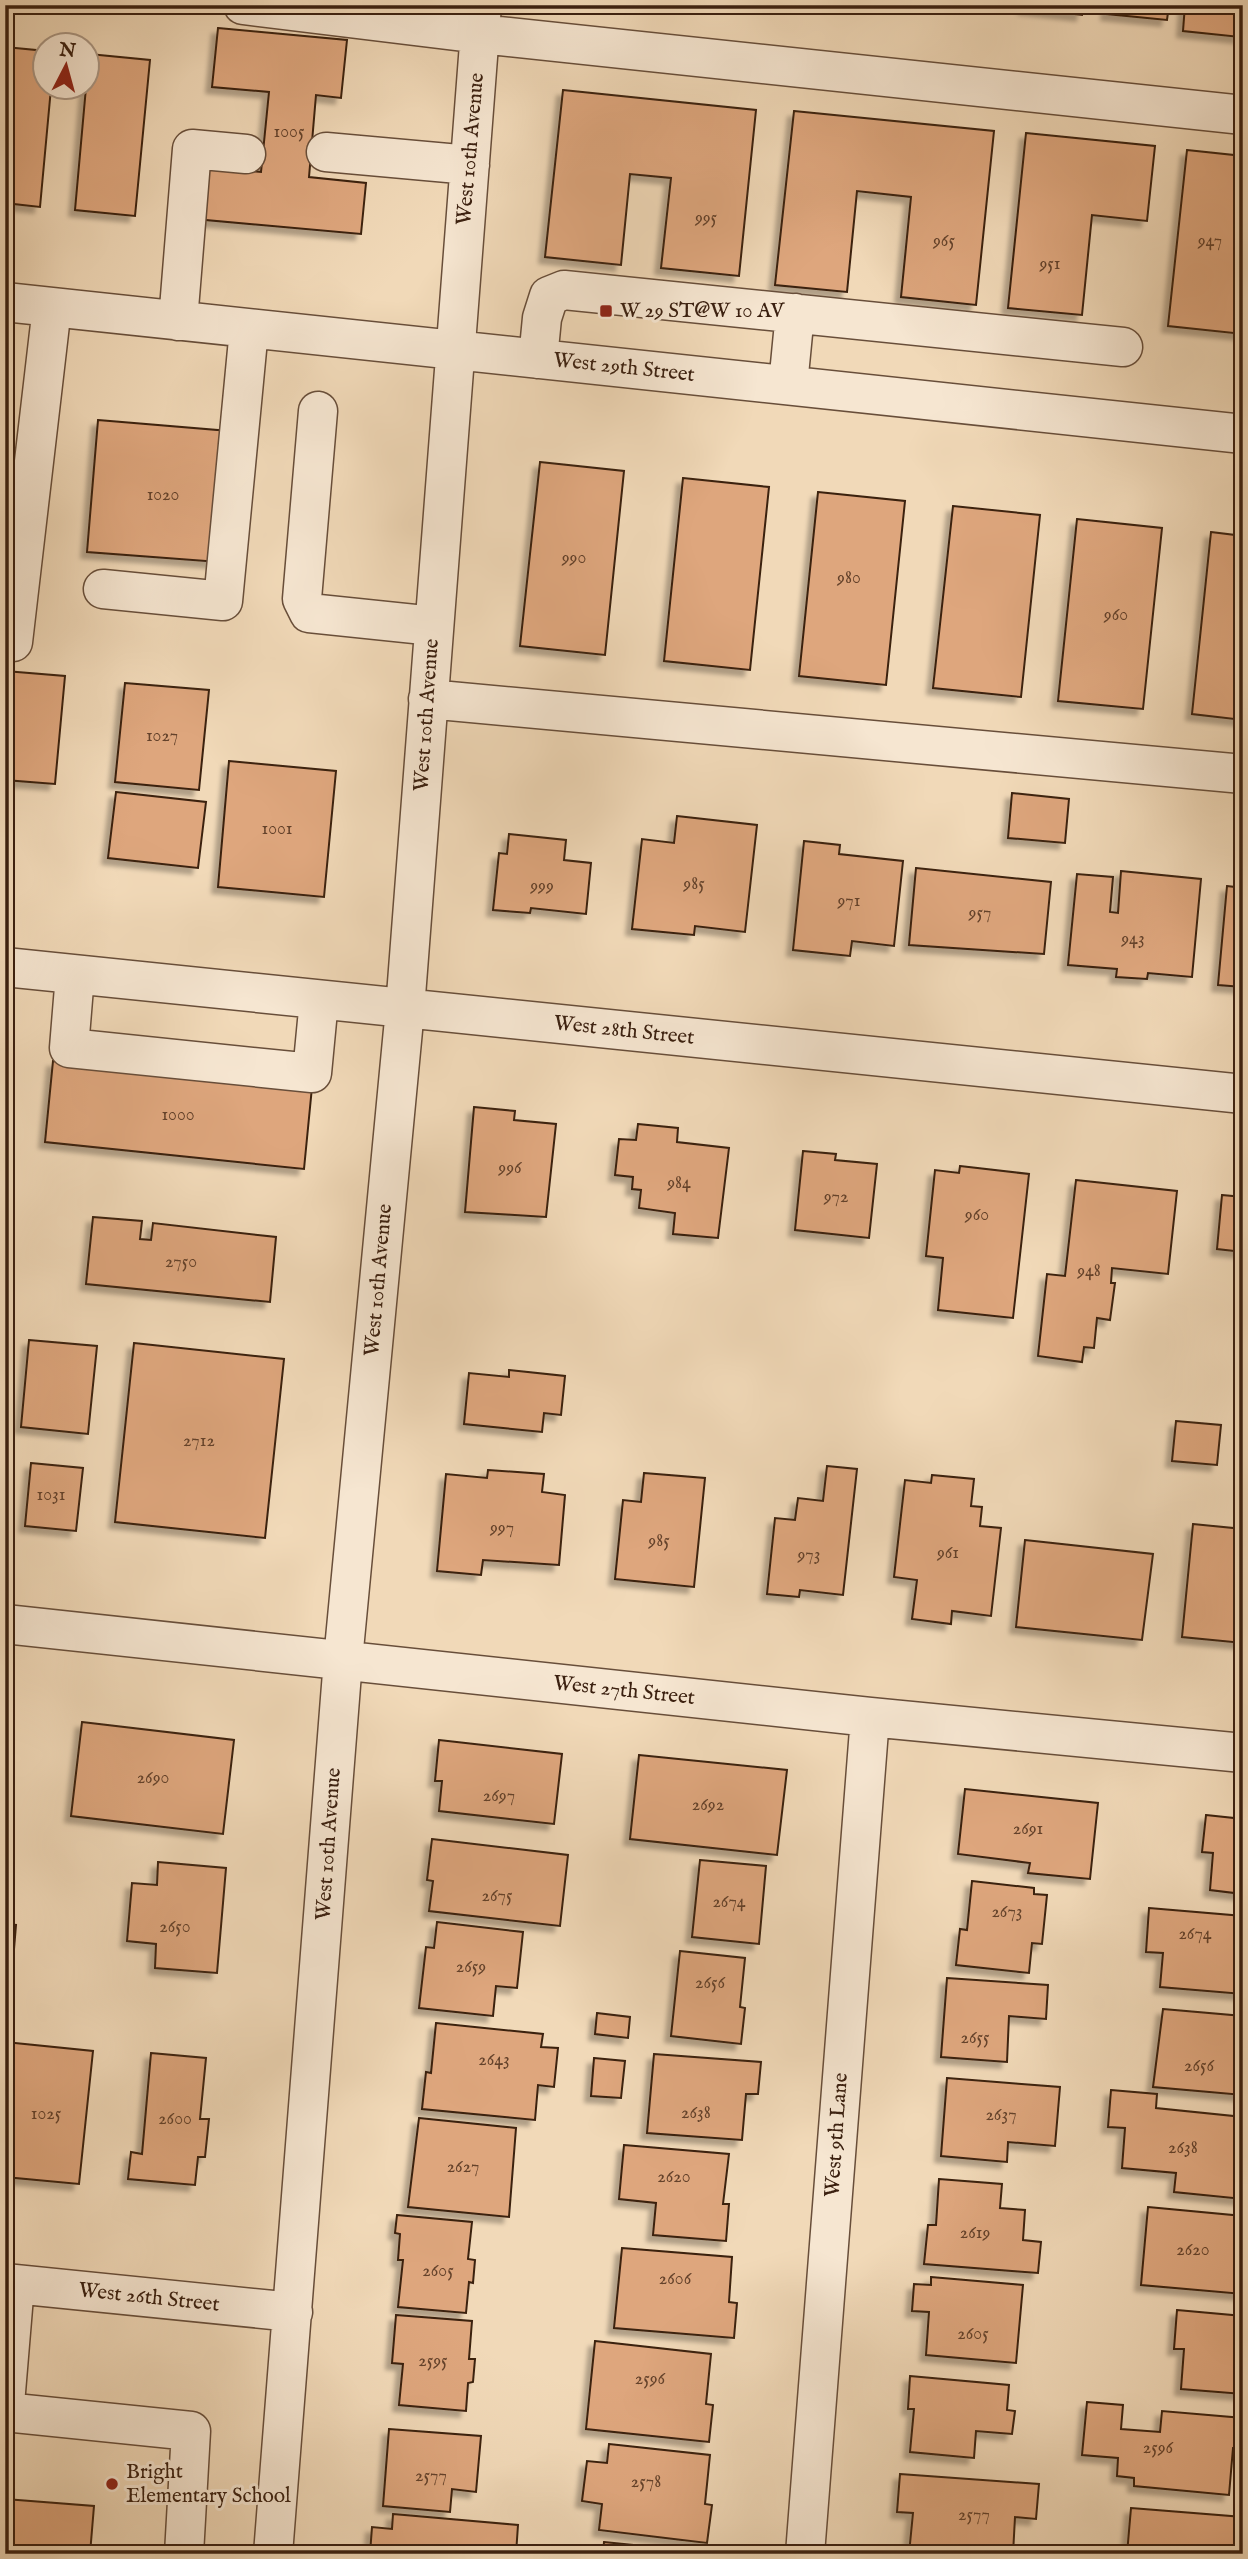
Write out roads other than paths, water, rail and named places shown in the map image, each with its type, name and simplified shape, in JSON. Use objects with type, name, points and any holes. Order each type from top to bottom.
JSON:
[{"type":"street","points":[[243,5],[481,20],[1243,115]]},
{"type":"street","name":"West 10th Avenue","points":[[273,2554],[343,1660],[405,1009],[481,20]]},
{"type":"street","points":[[178,321],[192,149],[246,154]]},
{"type":"street","points":[[326,152],[470,165]]},
{"type":"street","points":[[538,359],[542,318],[549,296],[564,290],[1123,346]]},
{"type":"street","name":"West 29th Street","points":[[5,302],[1243,434]]},
{"type":"street","points":[[13,642],[52,307]]},
{"type":"street","points":[[788,385],[794,313]]},
{"type":"street","points":[[103,589],[223,601],[249,329]]},
{"type":"street","points":[[317,411],[302,599],[309,613],[434,626]]},
{"type":"street","points":[[428,699],[1243,774]]},
{"type":"street","name":"West 28th Street","points":[[5,967],[1243,1094]]},
{"type":"street","points":[[75,975],[69,1048],[312,1073],[319,1000]]},
{"type":"street","name":"West 27th Street","points":[[5,1624],[870,1717],[1243,1753]]},
{"type":"street","name":"West 9th Lane","points":[[805,2554],[870,1717]]},
{"type":"street","points":[[5,2404],[10,2284]]},
{"type":"street","name":"West 26th Street","points":[[10,2284],[293,2312]]},
{"type":"street","points":[[5,2412],[191,2431],[184,2554]]},
{"type":"place","name":"W 29 ST@W 10 AV","points":[[606,311]]},
{"type":"place","name":"Bright Elementary School","points":[[112,2484]]}]
